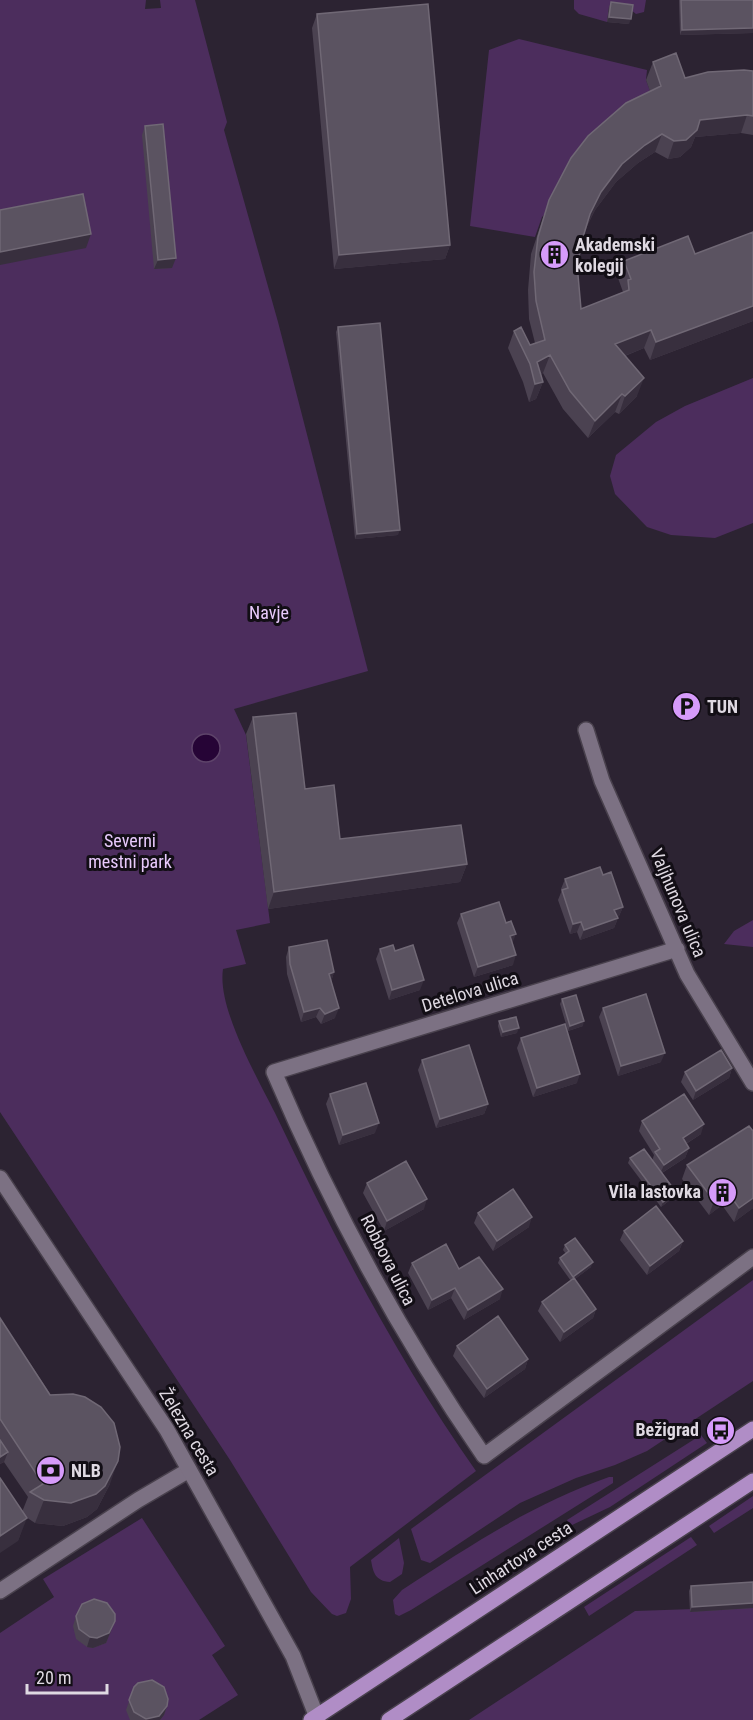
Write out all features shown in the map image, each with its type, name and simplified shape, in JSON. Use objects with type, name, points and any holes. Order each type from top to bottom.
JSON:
[{"type":"main road","name":"Linhartova cesta","points":[[316,1719],[753,1429]]},
{"type":"main road","points":[[389,1720],[753,1480]]},
{"type":"street","name":"Valjhunova ulica","points":[[586,730],[602,781],[692,983],[753,1083]]},
{"type":"street","name":"Detelova ulica","points":[[274,1072],[677,950]]},
{"type":"street","name":"Robbova ulica","points":[[274,1072],[305,1144],[375,1282],[408,1340],[484,1456],[753,1257]]},
{"type":"street","name":"Železna cesta","points":[[0,1178],[167,1430],[293,1656],[316,1719]]},
{"type":"street","points":[[0,1591],[138,1500],[189,1470]]},
{"type":"green space","name":"Severni mestni park","points":[[0,0],[146,0],[145,9],[161,8],[160,0],[195,0],[227,122],[224,130],[278,322],[368,671],[234,709],[246,735],[270,923],[236,930],[246,964],[223,969],[226,1003],[240,1042],[320,1206],[393,1341],[447,1429],[476,1471],[350,1567],[351,1599],[346,1613],[337,1616],[332,1614],[311,1592],[230,1460],[0,1112]]},
{"type":"green space","points":[[574,0],[646,0],[644,12],[636,14],[631,10],[609,7],[607,22],[579,14],[574,9]]},
{"type":"green space","points":[[519,39],[647,70],[646,80],[655,104],[542,217],[535,237],[470,226],[489,50]]},
{"type":"green space","points":[[753,378],[753,523],[715,538],[671,535],[647,527],[615,494],[610,476],[616,455],[656,422],[685,406]]},
{"type":"green space","points":[[753,920],[753,947],[724,944],[734,931]]},
{"type":"green space","points":[[753,1280],[753,1381],[647,1451],[576,1478],[520,1503],[430,1563],[421,1560],[411,1529]]},
{"type":"green space","points":[[701,1435],[707,1443],[610,1507],[570,1526],[567,1520]]},
{"type":"green space","points":[[613,1477],[613,1483],[411,1610],[399,1616],[395,1614],[393,1600],[402,1590],[502,1527],[554,1500]]},
{"type":"green space","points":[[753,1496],[753,1508],[714,1533],[709,1526]]},
{"type":"green space","points":[[142,1518],[225,1646],[212,1655],[238,1695],[199,1720],[0,1720],[0,1633],[54,1597],[43,1579]]},
{"type":"green space","points":[[691,1537],[697,1545],[589,1616],[584,1607]]},
{"type":"green space","points":[[399,1538],[404,1563],[402,1574],[390,1582],[381,1580],[374,1572],[371,1560]]},
{"type":"green space","points":[[753,1607],[753,1720],[469,1720],[635,1611]]},
{"type":"shaded area","points":[[206,734],[216,738],[220,748],[216,758],[206,762],[196,758],[192,748],[196,738]]},
{"type":"building","points":[[681,0],[753,0],[753,28],[682,30]]},
{"type":"building","points":[[611,2],[633,5],[631,19],[609,17]]},
{"type":"building","points":[[428,4],[450,245],[339,255],[317,14]]},
{"type":"building","name":"Akademski kolegij","points":[[676,53],[685,78],[708,72],[753,71],[753,116],[700,120],[697,130],[686,140],[674,141],[662,134],[622,164],[601,192],[590,214],[580,247],[578,275],[581,309],[629,290],[628,280],[631,279],[624,261],[688,236],[695,254],[753,232],[753,306],[656,342],[651,330],[615,344],[644,378],[625,396],[622,394],[595,421],[570,391],[550,355],[537,362],[543,382],[535,384],[530,364],[514,331],[521,327],[530,345],[545,340],[536,301],[534,272],[538,237],[549,200],[571,158],[588,136],[626,103],[661,86],[653,62]]},
{"type":"building","points":[[163,124],[176,258],[158,260],[145,126]]},
{"type":"building","points":[[83,194],[91,234],[0,252],[0,210]]},
{"type":"building","points":[[380,323],[400,530],[357,534],[338,327]]},
{"type":"building","points":[[296,713],[305,789],[334,785],[340,839],[461,825],[467,864],[274,892],[253,717]]},
{"type":"building","points":[[600,867],[603,875],[611,872],[623,907],[614,910],[618,918],[584,930],[581,922],[573,924],[562,890],[568,888],[565,879]]},
{"type":"building","points":[[499,902],[506,923],[511,921],[516,934],[510,936],[516,955],[478,967],[461,914]]},
{"type":"building","points":[[327,940],[334,972],[329,974],[339,1008],[325,1014],[320,1008],[304,1012],[290,964],[289,947]]},
{"type":"building","points":[[393,945],[395,951],[413,945],[424,980],[392,990],[380,949]]},
{"type":"building","points":[[646,994],[665,1053],[621,1066],[603,1008]]},
{"type":"building","points":[[576,995],[584,1021],[570,1026],[562,999]]},
{"type":"building","points":[[516,1017],[519,1028],[503,1032],[499,1021]]},
{"type":"building","points":[[565,1024],[580,1074],[537,1088],[521,1038]]},
{"type":"building","points":[[469,1045],[488,1104],[440,1119],[422,1060]]},
{"type":"building","points":[[721,1050],[732,1068],[696,1091],[685,1072]]},
{"type":"building","points":[[366,1083],[379,1123],[343,1135],[330,1094]]},
{"type":"building","points":[[684,1094],[704,1124],[683,1138],[689,1148],[664,1165],[655,1152],[660,1149],[642,1121]]},
{"type":"building","name":"Vila lastovka","points":[[749,1126],[753,1131],[753,1198],[739,1208],[727,1191],[714,1201],[687,1165]]},
{"type":"building","points":[[644,1149],[676,1192],[663,1202],[630,1158]]},
{"type":"building","points":[[406,1161],[427,1199],[387,1221],[367,1183]]},
{"type":"building","points":[[513,1189],[532,1217],[497,1241],[478,1213]]},
{"type":"building","points":[[656,1206],[683,1241],[650,1266],[624,1231]]},
{"type":"building","points":[[575,1238],[593,1262],[573,1277],[560,1258],[569,1251],[565,1245]]},
{"type":"building","points":[[446,1244],[459,1269],[479,1257],[503,1289],[468,1310],[455,1288],[432,1300],[412,1263]]},
{"type":"building","points":[[574,1278],[596,1309],[564,1332],[542,1302]]},
{"type":"building","points":[[498,1316],[528,1359],[487,1389],[457,1346]]},
{"type":"building","points":[[0,1318],[50,1395],[73,1394],[85,1397],[101,1407],[114,1423],[120,1447],[118,1461],[105,1486],[96,1494],[71,1503],[44,1500],[30,1492],[43,1484],[0,1419]]},
{"type":"building","points":[[0,1440],[8,1452],[0,1457]]},
{"type":"building","points":[[0,1478],[27,1518],[0,1536]]},
{"type":"building","points":[[753,1582],[753,1603],[692,1607],[691,1586]]},
{"type":"building","points":[[94,1599],[107,1603],[115,1614],[115,1621],[109,1633],[97,1638],[90,1637],[79,1629],[76,1616],[82,1604]]},
{"type":"building","points":[[152,1680],[164,1687],[168,1699],[167,1706],[159,1716],[146,1719],[134,1712],[129,1700],[138,1683]]},
{"type":"place","name":"Akademski kolegij","points":[[554,255]]},
{"type":"place","name":"TUN","points":[[686,707]]},
{"type":"place","name":"Vila lastovka","points":[[722,1192]]},
{"type":"place","name":"Bežigrad","points":[[720,1430]]},
{"type":"place","name":"NLB","points":[[50,1471]]},
{"type":"park label","name":"Navje","points":[[269,613]]}]
